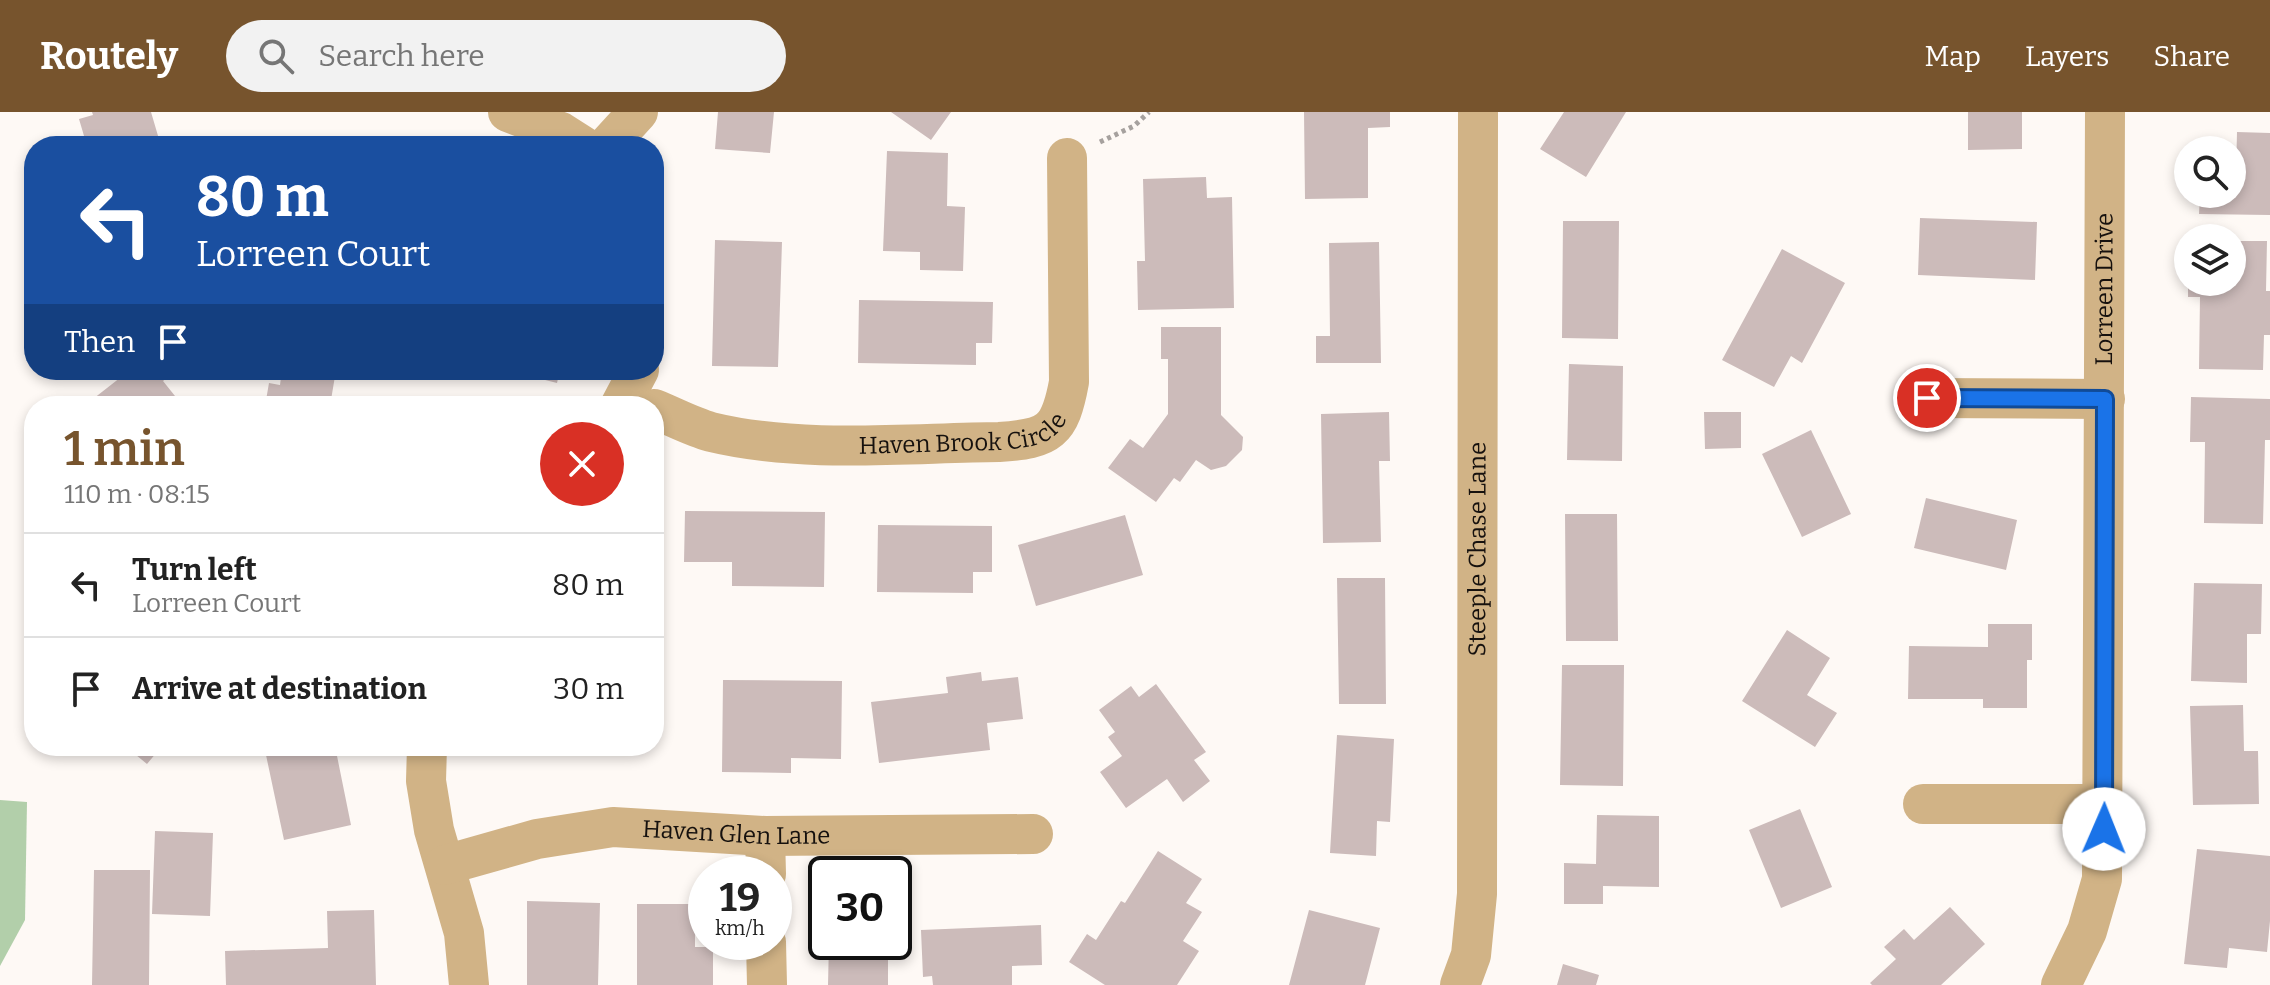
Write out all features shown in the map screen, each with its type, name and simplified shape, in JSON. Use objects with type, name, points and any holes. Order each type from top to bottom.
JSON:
[{"type":"street","points":[[508,112],[567,136]]},
{"type":"street","points":[[616,136],[638,112]]},
{"type":"street","name":"Steeple Chase Lane","points":[[1460,985],[1471,955],[1477,894],[1478,112]]},
{"type":"street","name":"Lorreen Drive","points":[[2061,985],[2087,931],[2102,879],[2105,112]]},
{"type":"street","name":"Haven Brook Circle","points":[[664,410],[707,431],[747,439],[805,444],[1020,441],[1040,436],[1057,426],[1069,382],[1067,158]]},
{"type":"street","points":[[1927,398],[2105,399]]},
{"type":"street","points":[[427,756],[426,781],[434,830],[464,933],[469,985]]},
{"type":"street","points":[[1923,804],[2104,804]]},
{"type":"street","name":"Haven Glen Lane","points":[[445,865],[537,839],[613,827],[766,855],[1033,834]]},
{"type":"street","points":[[766,960],[767,985]]},
{"type":"path","points":[[1067,158],[1134,126],[1149,112]]},
{"type":"green space","points":[[0,800],[27,802],[25,920],[0,966]]},
{"type":"building","points":[[92,112],[151,112],[158,136],[84,136],[79,119],[93,115]]},
{"type":"building","points":[[718,112],[774,112],[770,153],[715,149]]},
{"type":"building","points":[[891,112],[951,112],[931,140]]},
{"type":"building","points":[[1304,112],[1390,112],[1390,127],[1368,128],[1368,198],[1305,199]]},
{"type":"building","points":[[1564,112],[1626,112],[1586,177],[1540,149]]},
{"type":"building","points":[[1968,112],[2022,112],[2022,149],[1968,150]]},
{"type":"building","points":[[2237,132],[2270,133],[2270,215],[2199,214],[2199,208],[2246,208],[2246,136],[2237,136]]},
{"type":"building","points":[[887,151],[948,153],[947,206],[965,207],[963,271],[920,270],[920,252],[883,251]]},
{"type":"building","points":[[1206,177],[1207,198],[1232,197],[1234,308],[1138,310],[1137,261],[1145,261],[1143,179]]},
{"type":"building","points":[[1920,218],[2037,222],[2035,280],[1918,275]]},
{"type":"building","points":[[1563,221],[1619,221],[1618,339],[1562,338]]},
{"type":"building","points":[[715,240],[782,242],[778,367],[712,366]]},
{"type":"building","points":[[2246,241],[2267,241],[2266,291],[2270,291],[2270,335],[2264,335],[2263,370],[2199,369],[2200,297],[2188,297],[2246,296]]},
{"type":"building","points":[[1379,242],[1381,363],[1316,363],[1316,336],[1330,336],[1329,243]]},
{"type":"building","points":[[1782,249],[1845,283],[1802,363],[1791,356],[1774,387],[1722,360]]},
{"type":"building","points":[[859,300],[993,302],[992,343],[976,343],[976,365],[858,363]]},
{"type":"building","points":[[1161,327],[1221,327],[1221,415],[1243,437],[1242,450],[1226,466],[1211,470],[1196,460],[1180,482],[1174,478],[1156,502],[1108,468],[1130,439],[1143,448],[1168,414],[1168,359],[1161,359]]},
{"type":"building","points":[[1569,364],[1623,366],[1622,461],[1567,460]]},
{"type":"building","points":[[117,380],[164,380],[175,396],[97,396]]},
{"type":"building","points":[[281,380],[334,380],[332,396],[267,396],[269,383],[280,385]]},
{"type":"building","points":[[2191,397],[2270,399],[2270,440],[2265,440],[2263,524],[2204,523],[2205,442],[2190,442]]},
{"type":"building","points":[[1389,412],[1390,461],[1379,461],[1381,542],[1323,543],[1321,414]]},
{"type":"building","points":[[1704,412],[1741,412],[1741,448],[1705,449]]},
{"type":"building","points":[[1811,430],[1851,514],[1802,537],[1762,454]]},
{"type":"building","points":[[1926,498],[2017,520],[2006,570],[1914,548]]},
{"type":"building","points":[[685,511],[825,512],[824,587],[732,586],[732,562],[684,562]]},
{"type":"building","points":[[1565,514],[1617,514],[1618,641],[1566,641]]},
{"type":"building","points":[[1125,515],[1143,575],[1036,606],[1018,545]]},
{"type":"building","points":[[878,525],[992,526],[992,572],[973,572],[973,593],[877,592]]},
{"type":"building","points":[[1337,578],[1385,578],[1386,704],[1339,704]]},
{"type":"building","points":[[2194,583],[2262,584],[2261,634],[2247,634],[2247,683],[2191,681]]},
{"type":"building","points":[[1988,624],[2032,624],[2032,660],[2027,660],[2027,708],[1983,708],[1983,699],[1908,699],[1909,646],[1988,647]]},
{"type":"building","points":[[1787,630],[1830,658],[1807,695],[1837,713],[1815,747],[1742,701]]},
{"type":"building","points":[[1562,665],[1624,665],[1623,786],[1560,785]]},
{"type":"building","points":[[981,672],[982,681],[1018,677],[1023,719],[987,723],[990,750],[879,763],[871,702],[948,693],[946,677]]},
{"type":"building","points":[[723,680],[842,681],[841,759],[791,758],[791,773],[722,772]]},
{"type":"building","points":[[1156,684],[1206,752],[1194,760],[1210,781],[1183,802],[1167,779],[1126,808],[1100,772],[1122,756],[1108,737],[1115,732],[1099,710],[1131,686],[1139,697]]},
{"type":"building","points":[[2243,705],[2244,751],[2258,751],[2259,804],[2193,805],[2190,706]]},
{"type":"building","points":[[1337,735],[1394,739],[1390,822],[1377,821],[1376,856],[1330,853]]},
{"type":"building","points":[[137,756],[154,756],[147,764]]},
{"type":"building","points":[[266,756],[337,756],[351,825],[284,840]]},
{"type":"building","points":[[1800,809],[1832,887],[1781,908],[1749,830]]},
{"type":"building","points":[[1597,815],[1659,816],[1659,887],[1603,886],[1603,904],[1564,904],[1564,863],[1596,864]]},
{"type":"building","points":[[155,831],[213,833],[210,916],[152,914]]},
{"type":"building","points":[[2197,849],[2270,856],[2267,952],[2229,948],[2227,968],[2184,964]]},
{"type":"building","points":[[1158,851],[1202,879],[1186,903],[1202,912],[1183,941],[1199,951],[1177,985],[1105,985],[1069,962],[1087,934],[1096,940],[1121,901],[1125,903]]},
{"type":"building","points":[[94,870],[150,870],[149,985],[92,985]]},
{"type":"building","points":[[527,901],[600,903],[598,985],[527,985]]},
{"type":"building","points":[[637,904],[688,904],[688,960],[713,960],[713,985],[637,985]]},
{"type":"building","points":[[1950,907],[1985,944],[1941,985],[1870,983],[1896,959],[1884,947],[1904,929],[1914,940]]},
{"type":"building","points":[[374,910],[376,985],[226,985],[225,951],[328,948],[327,911]]},
{"type":"building","points":[[1309,910],[1380,928],[1365,985],[1289,985]]},
{"type":"building","points":[[1041,925],[1042,965],[1012,966],[1012,985],[933,985],[932,976],[923,977],[921,930]]},
{"type":"building","points":[[829,960],[888,960],[888,985],[828,985]]},
{"type":"building","points":[[1563,964],[1599,975],[1596,985],[1557,985]]},
{"type":"route","points":[[1927,398],[2105,399],[2104,829]]}]
